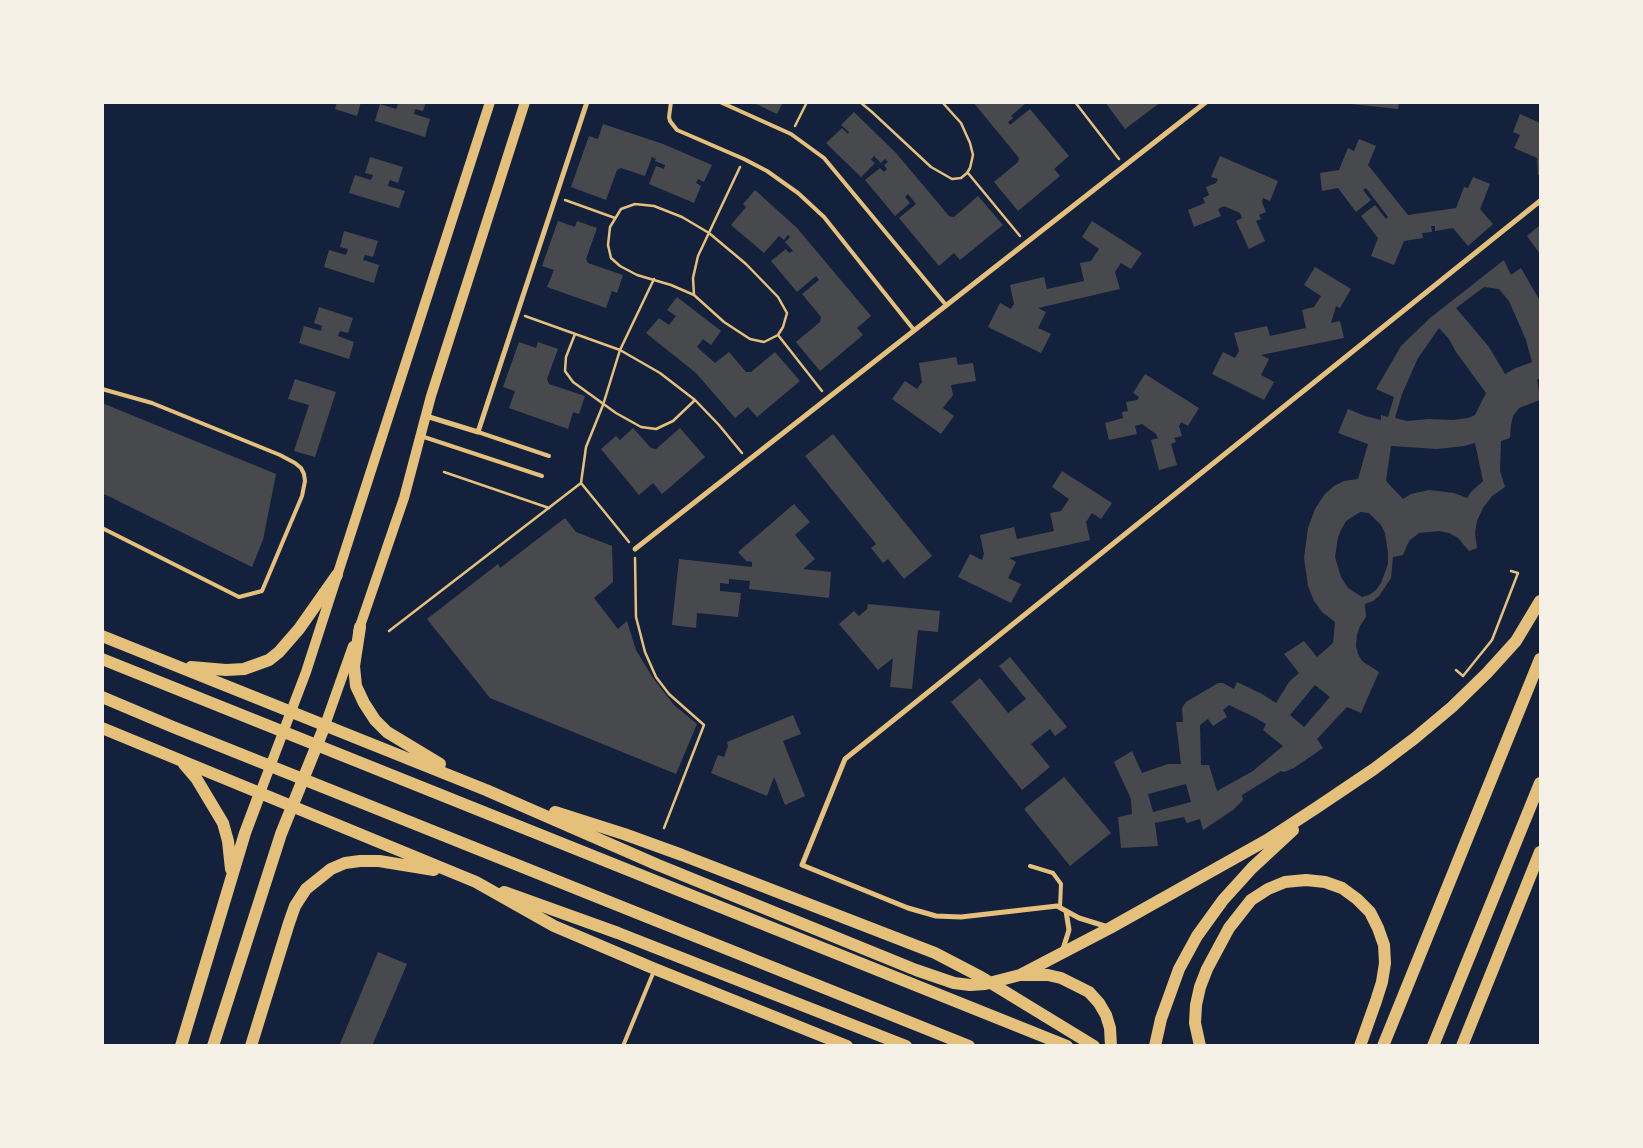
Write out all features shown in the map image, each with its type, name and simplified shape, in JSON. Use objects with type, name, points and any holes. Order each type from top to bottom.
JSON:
[{"type":"main road","points":[[181,1046],[245,833],[306,672],[490,102]]},
{"type":"main road","points":[[213,1046],[282,834],[325,725],[404,498],[426,416],[525,102]]},
{"type":"main road","points":[[144,653],[194,668],[226,670],[244,669],[269,660],[289,642],[338,575]]},
{"type":"main road","points":[[102,636],[486,790],[658,865],[935,977],[954,983],[970,985],[985,984],[1020,975],[1110,928],[1267,840],[1316,808],[1394,753],[1452,707],[1487,674],[1516,641],[1540,601]]},
{"type":"main road","points":[[360,627],[354,666],[356,686],[375,720],[387,732],[411,748],[486,790],[624,834],[935,953],[981,977],[1094,1046]]},
{"type":"main road","points":[[102,659],[1067,1046]]},
{"type":"main road","points":[[1383,1046],[1540,659]]},
{"type":"main road","points":[[102,697],[969,1046]]},
{"type":"main road","points":[[102,728],[470,880],[618,933],[906,1046]]},
{"type":"main road","points":[[182,762],[196,778],[223,823],[228,841],[232,875]]},
{"type":"main road","points":[[1433,1046],[1540,783]]},
{"type":"main road","points":[[1155,1046],[1179,968],[1197,936],[1223,900],[1252,868],[1316,808]]},
{"type":"main road","points":[[1462,1046],[1540,852]]},
{"type":"main road","points":[[251,1046],[295,906],[306,889],[330,869],[360,860],[404,865],[470,880],[554,926],[654,969],[847,1046]]},
{"type":"main road","points":[[1200,1046],[1195,1023],[1200,987],[1218,947],[1239,913],[1251,900],[1268,889],[1285,882],[1306,880],[1324,882],[1342,888],[1357,898],[1370,912],[1384,945],[1385,963],[1382,982],[1360,1046]]},
{"type":"main road","points":[[1020,975],[1048,975],[1061,978],[1089,992],[1099,1003],[1106,1015],[1110,1028],[1111,1046]]},
{"type":"street","points":[[426,416],[478,432],[587,102]]},
{"type":"street","points":[[635,549],[1206,102]]},
{"type":"street","points":[[1110,928],[1093,923],[1060,907],[1052,906],[961,917],[936,916],[908,908],[802,864],[845,759],[1540,201]]},
{"type":"street","points":[[1060,954],[1068,936],[1066,911]]},
{"type":"lane","points":[[671,102],[670,121],[677,130],[767,171],[798,193],[824,217],[914,330]]},
{"type":"lane","points":[[720,102],[791,134],[824,158],[946,305]]},
{"type":"lane","points":[[102,389],[152,403],[280,455],[301,468],[305,481],[302,496],[262,591],[239,597],[102,528]]},
{"type":"lane","points":[[478,432],[549,456]]},
{"type":"lane","points":[[420,436],[542,476]]},
{"type":"lane","points":[[1030,866],[1053,873],[1061,884],[1060,907]]},
{"type":"lane","points":[[624,1046],[654,969]]},
{"type":"path","points":[[791,134],[807,102]]},
{"type":"path","points":[[860,102],[931,167],[952,179],[961,178],[967,173],[973,155],[961,123],[942,102]]},
{"type":"path","points":[[1075,102],[1125,166]]},
{"type":"path","points":[[694,295],[693,278],[698,256],[744,159]]},
{"type":"path","points":[[967,173],[1026,243]]},
{"type":"path","points":[[556,196],[615,218]]},
{"type":"path","points":[[635,204],[654,206],[682,216],[709,233],[746,264],[778,297],[787,313],[783,327],[778,335],[764,342],[750,339],[724,322],[694,295],[654,279],[637,275],[620,266],[611,258],[608,245],[610,227],[615,218],[621,210],[635,204]]},
{"type":"path","points":[[389,631],[580,483],[586,447],[603,405],[620,350],[654,279]]},
{"type":"path","points":[[518,313],[620,350],[660,373],[695,400],[719,425],[747,460]]},
{"type":"path","points":[[575,334],[566,357],[565,371],[573,382],[603,405],[642,427],[656,428],[673,421],[695,400]]},
{"type":"path","points":[[778,335],[827,398]]},
{"type":"path","points":[[444,472],[549,508]]},
{"type":"path","points":[[580,483],[635,549],[636,618],[645,652],[656,677],[669,694],[704,725],[664,828]]},
{"type":"path","points":[[1456,670],[1463,676],[1492,640],[1518,574],[1511,571]]},
{"type":"building","points":[[337,102],[361,102],[357,116],[335,109]]},
{"type":"building","points":[[399,102],[426,102],[423,111],[415,109],[414,114],[430,119],[425,137],[375,121],[380,104],[396,109]]},
{"type":"building","points":[[752,102],[783,102],[777,114]]},
{"type":"building","points":[[973,102],[1027,102],[1011,116],[1013,118],[1008,122],[1010,125],[1030,109],[1069,156],[1054,169],[1060,176],[1018,211],[994,182],[1018,162],[1019,158]]},
{"type":"building","points":[[1105,102],[1161,102],[1125,129]]},
{"type":"building","points":[[1352,102],[1399,102],[1398,109],[1351,104]]},
{"type":"building","points":[[854,112],[896,153],[949,216],[954,217],[978,196],[1003,225],[960,260],[954,253],[939,266],[899,218],[916,204],[908,194],[905,197],[910,203],[895,216],[865,180],[880,168],[884,172],[887,169],[884,165],[888,162],[885,159],[881,163],[874,156],[871,160],[875,163],[861,177],[826,143],[842,128],[848,134],[849,132],[841,125]]},
{"type":"building","points":[[1520,114],[1540,123],[1540,175],[1538,175],[1537,158],[1514,148],[1520,135],[1513,132]]},
{"type":"building","points":[[603,124],[663,144],[712,165],[704,182],[698,179],[696,183],[701,186],[694,203],[649,184],[656,166],[664,169],[665,165],[655,161],[656,159],[652,157],[645,176],[621,168],[617,170],[606,200],[571,187],[589,136],[598,139]]},
{"type":"building","points":[[1359,139],[1376,146],[1368,165],[1408,215],[1456,208],[1464,187],[1468,188],[1473,177],[1490,184],[1480,209],[1493,224],[1468,246],[1453,228],[1435,231],[1435,226],[1431,226],[1432,232],[1422,233],[1423,238],[1404,241],[1394,265],[1371,256],[1378,238],[1361,216],[1375,205],[1386,219],[1388,217],[1366,188],[1363,190],[1371,200],[1356,212],[1338,188],[1322,191],[1320,173],[1339,170],[1348,148],[1354,151]]},
{"type":"building","points":[[1220,156],[1278,181],[1270,201],[1263,198],[1262,202],[1266,212],[1259,215],[1261,219],[1256,221],[1265,241],[1249,249],[1236,221],[1242,218],[1240,213],[1224,206],[1218,209],[1221,216],[1194,227],[1188,210],[1205,203],[1203,198],[1209,195],[1206,187],[1216,183],[1218,179],[1211,177]]},
{"type":"building","points":[[370,157],[403,167],[398,183],[390,180],[388,186],[405,191],[399,208],[349,193],[355,175],[371,180],[373,175],[365,173]]},
{"type":"building","points":[[755,190],[797,228],[871,316],[857,328],[863,335],[820,371],[796,342],[820,322],[821,317],[802,294],[819,280],[816,276],[797,292],[771,261],[786,249],[789,253],[793,251],[785,242],[790,237],[788,235],[784,240],[779,236],[764,253],[731,225],[746,207],[743,204]]},
{"type":"building","points":[[558,221],[575,227],[577,221],[597,228],[586,259],[588,263],[623,275],[617,293],[612,291],[606,308],[547,287],[554,270],[542,266]]},
{"type":"building","points":[[1092,221],[1142,253],[1131,269],[1121,263],[1115,272],[1120,289],[1038,308],[1046,312],[1038,328],[1051,334],[1041,353],[988,327],[1000,303],[1011,309],[1014,304],[1010,285],[1044,277],[1047,289],[1084,281],[1080,263],[1091,261],[1099,249],[1082,237]]},
{"type":"building","points":[[1540,225],[1540,254],[1527,236]]},
{"type":"building","points":[[344,231],[378,241],[373,257],[365,255],[363,260],[379,265],[374,283],[324,267],[329,250],[346,255],[348,249],[340,247]]},
{"type":"building","points":[[1504,260],[1511,275],[1521,268],[1540,301],[1540,379],[1537,379],[1540,400],[1519,408],[1513,416],[1510,438],[1501,441],[1500,471],[1505,487],[1492,496],[1483,508],[1477,521],[1475,533],[1477,548],[1469,551],[1458,538],[1449,533],[1439,531],[1419,533],[1409,541],[1403,555],[1393,557],[1391,578],[1379,596],[1365,604],[1366,617],[1357,635],[1356,646],[1362,661],[1379,672],[1361,713],[1347,707],[1317,739],[1323,748],[1294,768],[1284,772],[1281,771],[1242,795],[1243,800],[1233,810],[1203,830],[1200,819],[1187,823],[1184,817],[1155,823],[1158,846],[1121,848],[1118,817],[1132,814],[1131,799],[1114,762],[1132,751],[1142,773],[1168,764],[1181,764],[1176,722],[1183,722],[1182,708],[1186,702],[1218,683],[1223,683],[1234,689],[1237,682],[1276,703],[1289,682],[1299,673],[1284,654],[1304,641],[1317,657],[1333,643],[1335,622],[1322,612],[1314,601],[1308,586],[1304,558],[1308,528],[1315,509],[1324,495],[1334,486],[1344,481],[1358,479],[1368,444],[1338,433],[1348,409],[1381,420],[1381,415],[1388,417],[1394,397],[1376,389],[1401,346],[1430,318]],"holes":[[[1484,287],[1499,289],[1509,301],[1526,340],[1532,362],[1505,374],[1489,347],[1456,308]],[[1439,328],[1449,339],[1456,352],[1486,393],[1475,415],[1468,418],[1407,421],[1395,418],[1402,394],[1418,358]],[[1475,443],[1483,481],[1467,498],[1454,493],[1429,490],[1411,494],[1403,499],[1386,481],[1391,446],[1437,449]],[[1360,512],[1369,513],[1381,525],[1385,533],[1388,564],[1381,583],[1369,595],[1362,597],[1348,588],[1341,577],[1335,557],[1338,537],[1346,521]],[[1315,685],[1330,697],[1304,727],[1290,715]],[[1229,705],[1254,717],[1266,724],[1263,730],[1283,746],[1253,771],[1217,791],[1209,765],[1201,765],[1200,725],[1208,719],[1213,726],[1227,717],[1223,710]],[[1186,784],[1191,802],[1153,812],[1148,794]]]},
{"type":"building","points":[[1315,267],[1351,289],[1340,308],[1336,306],[1331,323],[1340,321],[1344,338],[1261,355],[1269,359],[1261,375],[1274,382],[1264,400],[1212,374],[1223,352],[1235,358],[1239,351],[1234,333],[1267,326],[1270,336],[1306,328],[1302,310],[1314,307],[1321,296],[1304,285]]},
{"type":"building","points":[[677,297],[721,331],[711,345],[703,339],[697,347],[715,363],[729,352],[746,372],[751,372],[775,352],[800,381],[757,417],[748,407],[735,418],[696,373],[646,333],[659,318],[669,325],[676,316],[667,310]]},
{"type":"building","points":[[319,307],[353,318],[348,333],[340,331],[338,336],[354,342],[349,359],[299,343],[304,326],[321,331],[322,326],[314,323]]},
{"type":"building","points":[[519,342],[536,348],[538,342],[558,349],[547,379],[549,384],[585,396],[579,414],[573,412],[568,429],[509,408],[515,391],[503,387]]},
{"type":"building","points":[[956,357],[958,365],[973,363],[976,381],[951,385],[953,395],[943,408],[954,416],[941,434],[892,399],[905,381],[917,389],[922,382],[919,363]]},
{"type":"building","points":[[1145,374],[1199,408],[1188,426],[1181,422],[1179,426],[1182,436],[1174,438],[1176,442],[1171,444],[1177,465],[1159,470],[1151,440],[1158,438],[1156,434],[1142,424],[1135,426],[1137,434],[1109,440],[1105,423],[1123,418],[1122,412],[1128,411],[1126,402],[1137,400],[1139,397],[1133,393]]},
{"type":"building","points":[[295,379],[336,392],[315,457],[294,451],[309,405],[288,399]]},
{"type":"building","points":[[102,403],[276,474],[263,540],[252,567],[102,493]]},
{"type":"building","points":[[633,428],[651,448],[656,449],[680,428],[705,457],[662,494],[653,483],[639,495],[601,449],[616,436],[620,440]]},
{"type":"building","points":[[833,434],[932,556],[904,579],[888,559],[883,563],[871,548],[876,544],[805,456]]},
{"type":"building","points":[[1062,471],[1112,503],[1101,519],[1092,513],[1086,522],[1090,540],[1009,558],[1016,562],[1008,578],[1021,584],[1011,603],[958,577],[970,554],[982,560],[984,554],[980,535],[1014,527],[1017,539],[1054,531],[1050,513],[1061,511],[1069,499],[1052,487]]},
{"type":"building","points":[[794,504],[810,522],[795,535],[815,559],[803,569],[831,572],[829,598],[749,589],[750,581],[729,579],[729,584],[720,583],[720,591],[741,593],[738,617],[697,613],[696,628],[672,625],[679,559],[752,567],[752,562],[746,561],[738,552]]},
{"type":"building","points":[[565,518],[576,532],[612,546],[613,582],[594,598],[618,629],[627,621],[636,650],[653,678],[674,705],[697,724],[676,774],[490,698],[427,619],[498,564],[500,568]]},
{"type":"building","points":[[868,604],[940,611],[938,632],[918,630],[912,689],[890,687],[893,658],[878,670],[839,624],[854,611],[859,616],[867,609]]},
{"type":"building","points":[[1010,657],[1067,727],[1055,736],[1050,729],[1031,744],[1050,767],[1022,790],[951,702],[980,678],[1008,713],[1026,699],[999,666]]},
{"type":"building","points":[[793,715],[801,734],[783,741],[805,796],[785,805],[774,777],[767,796],[711,773],[718,755],[724,757],[728,746],[727,742]]},
{"type":"building","points":[[1064,777],[1111,833],[1070,866],[1024,809]]},
{"type":"building","points":[[378,952],[407,964],[372,1046],[339,1046]]}]
